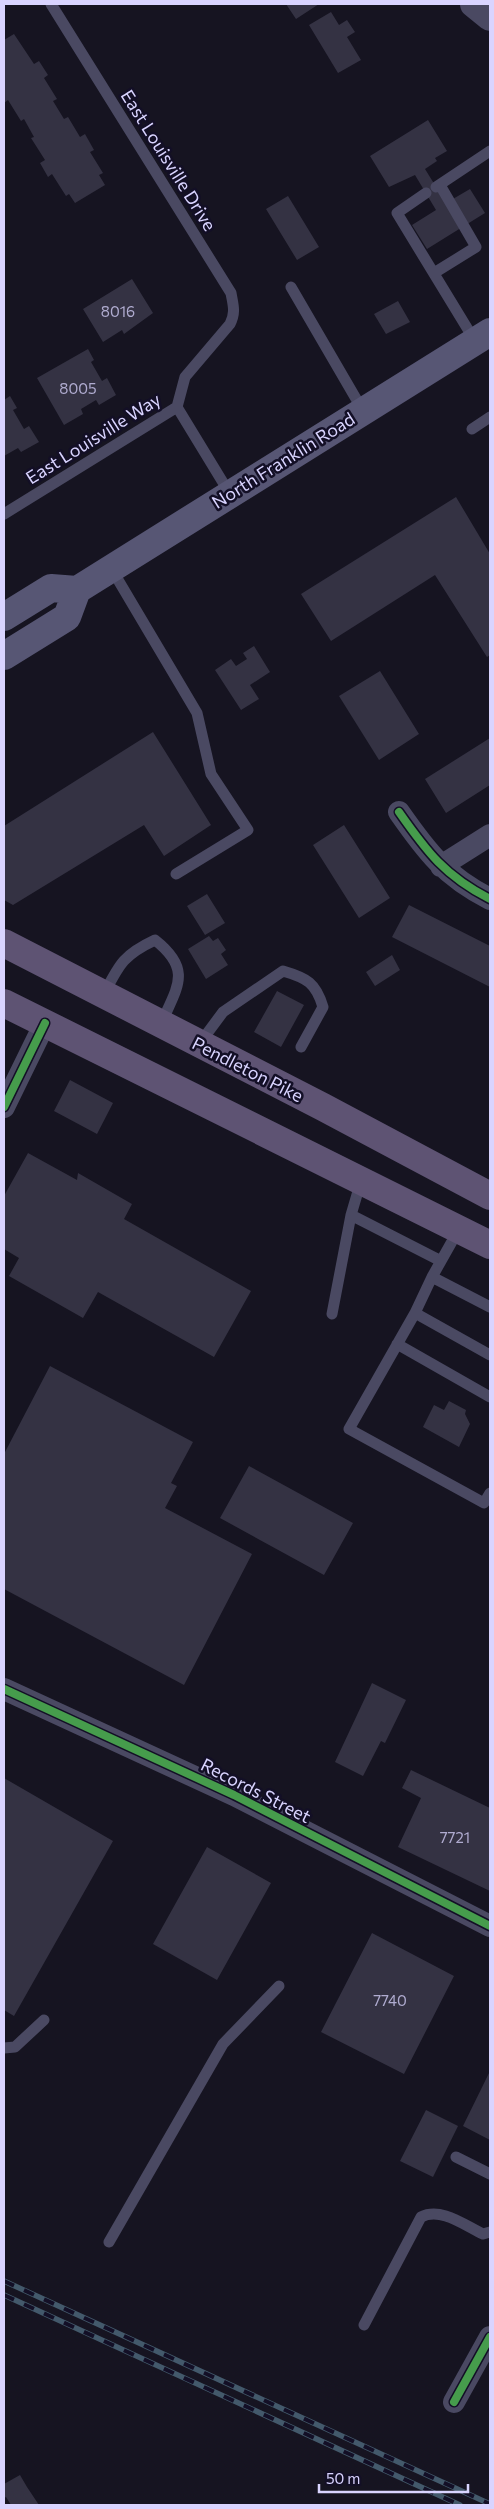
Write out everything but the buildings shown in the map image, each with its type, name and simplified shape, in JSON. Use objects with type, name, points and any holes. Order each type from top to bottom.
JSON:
[{"type":"main road","name":"North Franklin Road","points":[[76,590],[362,409],[483,336]]},
{"type":"main road","points":[[4,617],[50,588],[76,590],[67,617],[4,656]]},
{"type":"main road","name":"Pendleton Pike","points":[[4,943],[490,1196]]},
{"type":"main road","points":[[4,1003],[361,1179],[490,1245]]},
{"type":"street","points":[[474,4],[490,18]]},
{"type":"street","points":[[399,812],[424,848],[441,866],[465,885],[490,899]]},
{"type":"street","points":[[441,866],[490,836]]},
{"type":"street","points":[[4,1107],[45,1023]]},
{"type":"street","name":"Records Street","points":[[4,1689],[234,1795],[490,1926]]},
{"type":"street","points":[[454,2402],[490,2337]]},
{"type":"lane","name":"East Louisville Drive","points":[[51,4],[231,293],[234,302],[234,315],[230,324],[201,357]]},
{"type":"lane","points":[[434,273],[476,246],[438,185],[490,151]]},
{"type":"lane","points":[[426,194],[397,213],[434,273],[483,336]]},
{"type":"lane","points":[[291,287],[362,409]]},
{"type":"lane","name":"East Louisville Way","points":[[4,514],[177,407],[183,380],[201,357]]},
{"type":"lane","points":[[177,407],[230,494]]},
{"type":"lane","points":[[472,429],[490,418]]},
{"type":"lane","points":[[111,568],[196,713],[211,774],[248,830],[176,874]]},
{"type":"lane","points":[[104,994],[121,961],[139,948],[155,940],[170,952],[179,968],[177,988],[161,1024]]},
{"type":"lane","points":[[200,1044],[223,1012],[283,971],[300,976],[318,989],[323,1007],[301,1047]]},
{"type":"lane","points":[[332,1314],[361,1179]]},
{"type":"lane","points":[[352,1215],[441,1261]]},
{"type":"lane","points":[[459,1229],[432,1277],[415,1313],[349,1429],[484,1503],[490,1493]]},
{"type":"lane","points":[[432,1277],[490,1307]]},
{"type":"lane","points":[[415,1313],[490,1355]]},
{"type":"lane","points":[[397,1344],[490,1397]]},
{"type":"lane","points":[[109,2242],[223,2044],[279,1986]]},
{"type":"lane","points":[[4,2048],[15,2047],[44,2020]]},
{"type":"lane","points":[[456,2157],[490,2174]]},
{"type":"lane","points":[[364,2325],[421,2217],[430,2212],[439,2213],[483,2234],[490,2232]]},
{"type":"railway","points":[[4,2281],[490,2504]]},
{"type":"railway","points":[[4,2295],[460,2505]]},
{"type":"cycle path","points":[[399,812],[438,862],[461,881],[490,899]]},
{"type":"cycle path","points":[[4,1107],[45,1023]]},
{"type":"cycle path","points":[[4,1689],[234,1795],[490,1926]]},
{"type":"cycle path","points":[[454,2402],[490,2337]]}]
